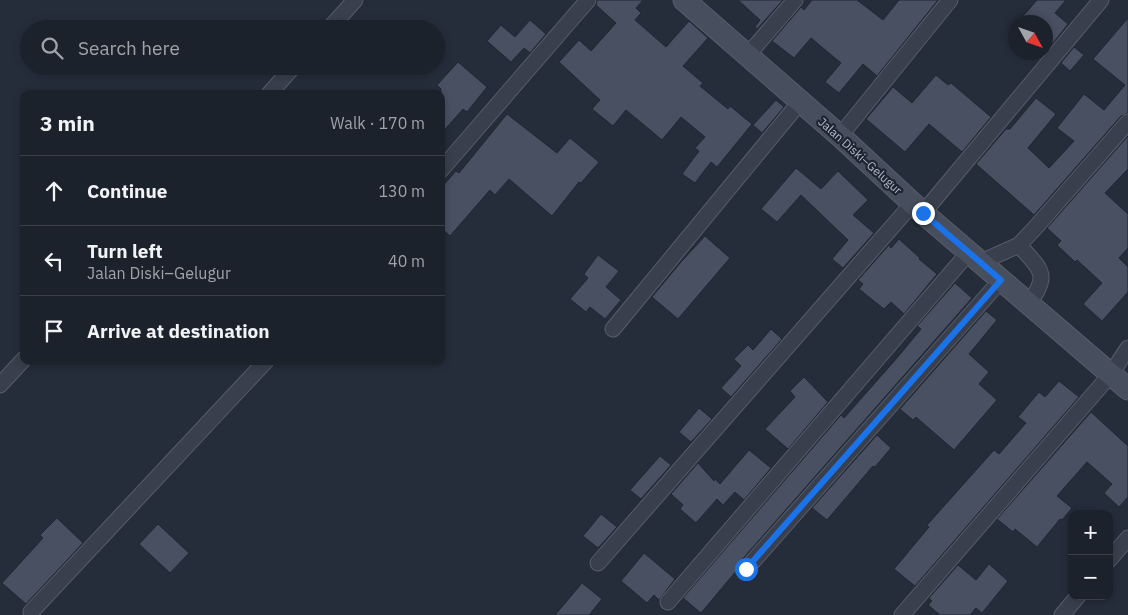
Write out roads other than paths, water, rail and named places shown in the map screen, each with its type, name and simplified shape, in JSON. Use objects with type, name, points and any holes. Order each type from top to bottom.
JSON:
[{"type":"main road","name":"Jalan Diski–Gelugur","points":[[684,0],[840,136],[918,208],[1128,389]]},
{"type":"street","points":[[337,20],[355,0]]},
{"type":"street","points":[[445,165],[588,0]]},
{"type":"street","points":[[747,56],[795,0]]},
{"type":"street","points":[[840,136],[950,0]]},
{"type":"street","points":[[598,563],[918,208],[1101,0]]},
{"type":"street","points":[[273,90],[286,75]]},
{"type":"street","points":[[613,329],[800,102]]},
{"type":"street","points":[[668,602],[975,257],[1018,245],[1128,122]]},
{"type":"street","points":[[1018,245],[1037,266],[1041,274],[1038,290],[1029,303]]},
{"type":"street","points":[[746,569],[1001,280]]},
{"type":"street","points":[[902,615],[1111,374],[1128,348]]},
{"type":"street","points":[[0,385],[20,363]]},
{"type":"street","points":[[32,612],[262,365]]},
{"type":"street","points":[[1113,555],[1128,538]]},
{"type":"street","points":[[1062,615],[1075,600]]}]
